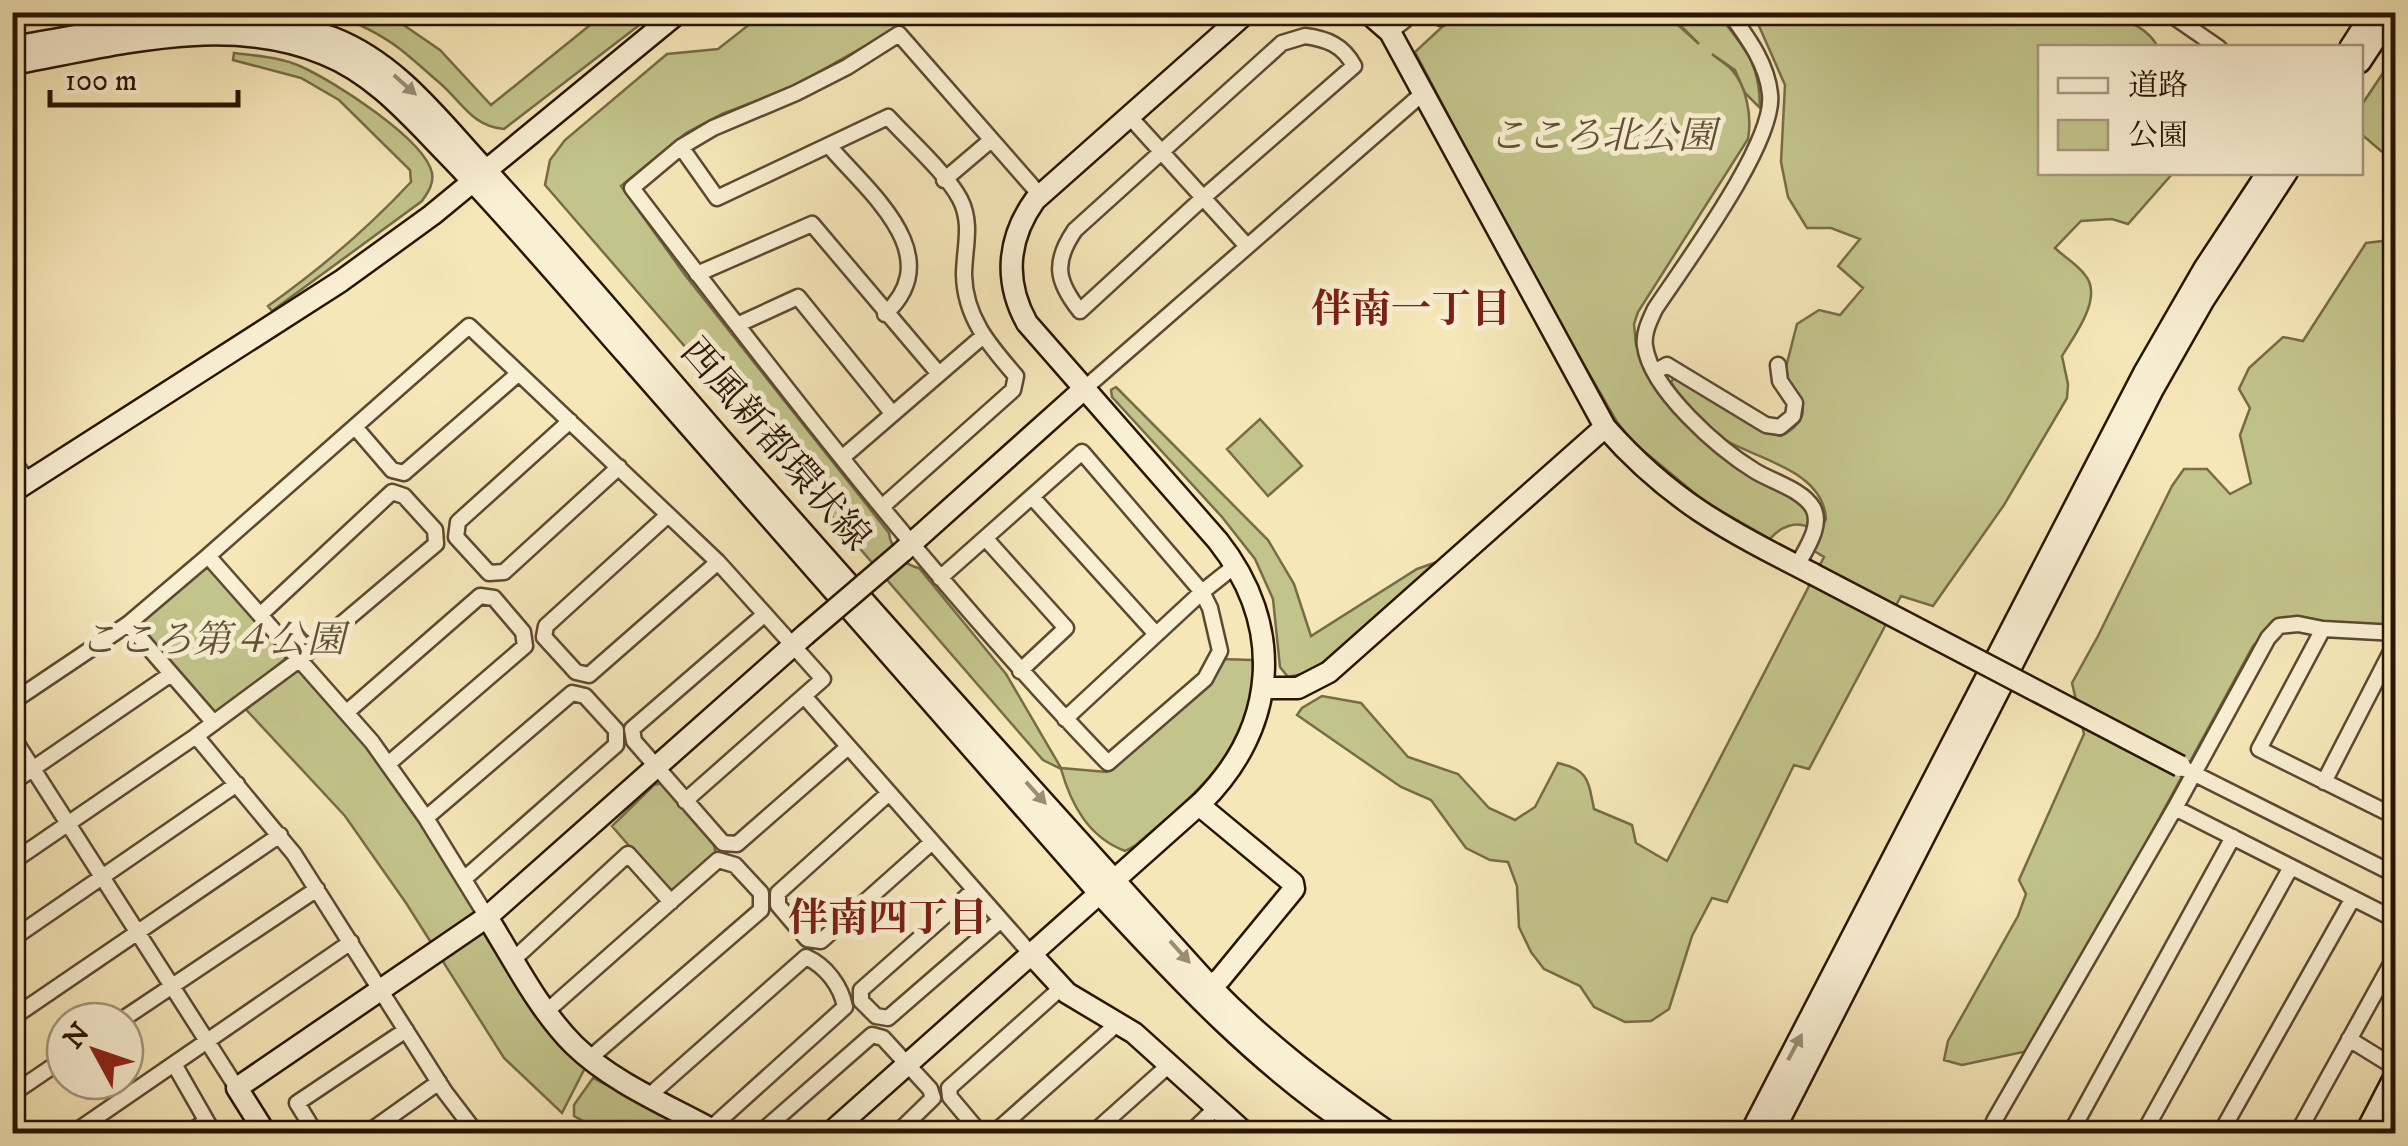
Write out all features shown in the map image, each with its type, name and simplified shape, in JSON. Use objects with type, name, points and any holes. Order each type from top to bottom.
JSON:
[{"type":"street","points":[[12,459],[20,487],[341,282],[432,215],[679,12]]},
{"type":"street","points":[[829,1134],[1199,805],[1218,786],[1243,750],[1252,729],[1265,664],[1260,620],[1236,565],[1027,323],[1012,282],[1014,239],[1026,212],[1040,195],[1247,12]]},
{"type":"street","points":[[1368,12],[1390,32],[1605,427],[1676,498],[1731,532],[2396,875]]},
{"type":"street","points":[[1390,32],[1414,12]]},
{"type":"street","points":[[1436,12],[1442,18],[1448,12]]},
{"type":"street","points":[[1729,12],[1763,66],[1771,96],[1769,119],[1757,151],[1655,309],[1646,328],[1645,347],[1685,414],[1722,450],[1812,506],[1814,529],[1805,570]]},
{"type":"street","points":[[2166,12],[2215,45]]},
{"type":"street","points":[[2352,45],[2374,12]]},
{"type":"street","points":[[2363,57],[2393,12]]},
{"type":"street","name":"西風新都環状線","points":[[12,47],[204,17],[248,18],[295,26],[336,39],[374,58],[407,85],[479,175],[1107,886],[1198,1000],[1311,1100],[1362,1134]]},
{"type":"street","name":"西風新都環状線","points":[[12,64],[200,34],[282,40],[325,54],[361,73],[479,175]]},
{"type":"street","points":[[940,578],[1082,452],[1202,592],[1220,651],[1205,679],[1108,763],[1020,671],[940,578],[907,548],[883,506],[632,188],[681,146],[712,128],[796,93],[900,34],[1040,195]]},
{"type":"street","points":[[1305,36],[1328,39],[1347,54],[1354,66],[1204,197],[1080,311],[1066,294],[1060,272],[1062,250],[1074,230],[1282,42],[1305,36]]},
{"type":"street","points":[[237,1088],[488,916],[1422,94]]},
{"type":"street","points":[[1129,116],[1246,245]]},
{"type":"street","points":[[681,146],[717,198],[888,118],[959,198],[968,223],[964,277],[969,306],[982,337],[1016,376],[1014,390],[883,506]]},
{"type":"street","points":[[944,180],[990,141]]},
{"type":"street","points":[[830,148],[899,226],[907,243],[910,261],[904,284],[894,306],[885,314]]},
{"type":"street","points":[[1750,1134],[2144,373],[2204,269],[2266,175]]},
{"type":"street","points":[[1772,1134],[2153,389],[2203,301],[2285,175]]},
{"type":"street","points":[[697,274],[812,224],[938,374]]},
{"type":"street","points":[[738,325],[798,297],[892,413]]},
{"type":"street","points":[[12,702],[128,624],[469,326],[718,562],[765,614],[799,640],[823,679],[686,801]]},
{"type":"street","points":[[842,457],[982,337]]},
{"type":"street","points":[[1656,371],[1667,366],[1766,425],[1780,427],[1793,416],[1795,403],[1780,381],[1778,365]]},
{"type":"street","points":[[354,427],[392,470],[404,473],[519,373]]},
{"type":"street","points":[[570,420],[458,522],[456,537],[489,573],[504,572],[619,467]]},
{"type":"street","points":[[1263,688],[1298,688],[1329,672],[1605,427]]},
{"type":"street","points":[[12,862],[196,736],[300,659],[436,544],[436,530],[404,496],[392,492],[260,614]]},
{"type":"street","points":[[1032,496],[1156,634]]},
{"type":"street","points":[[668,515],[546,626],[544,637],[576,672],[588,675],[718,562]]},
{"type":"street","points":[[986,539],[1066,628],[1020,671]]},
{"type":"street","points":[[208,556],[347,712],[388,764],[558,1028],[590,1058],[650,1095],[715,1131],[845,1007],[842,991],[818,962],[806,957],[650,1095]]},
{"type":"street","points":[[1065,719],[1236,565]]},
{"type":"street","points":[[347,712],[480,596],[494,598],[523,632],[526,646],[388,764]]},
{"type":"street","points":[[765,614],[632,729],[634,741],[723,843],[736,844],[848,746]]},
{"type":"street","points":[[128,624],[214,723]]},
{"type":"street","points":[[1995,1134],[1994,1121],[2175,808],[2186,769],[2268,638],[2279,626],[2298,624],[2323,630],[2396,633]]},
{"type":"street","points":[[2323,630],[2260,749],[2395,815]]},
{"type":"street","points":[[2324,782],[2396,642]]},
{"type":"street","points":[[12,784],[171,674]]},
{"type":"street","points":[[426,818],[572,693],[585,696],[616,730],[616,745],[464,879]]},
{"type":"street","points":[[804,696],[1062,988],[1078,1002],[1118,1023],[1246,1134]]},
{"type":"street","points":[[12,736],[266,1134]]},
{"type":"street","points":[[196,736],[280,834],[477,1134]]},
{"type":"street","points":[[12,939],[238,784]]},
{"type":"street","points":[[890,794],[778,893],[778,905],[807,939],[821,941],[932,842]]},
{"type":"street","points":[[1199,805],[1294,882],[1294,889],[1210,986]]},
{"type":"street","points":[[2175,808],[2396,920]]},
{"type":"street","points":[[12,1018],[280,834]]},
{"type":"street","points":[[2070,1134],[2233,838]]},
{"type":"street","points":[[514,959],[628,854],[671,902]]},
{"type":"street","points":[[547,1011],[718,860],[735,865],[761,893],[761,910],[590,1058]]},
{"type":"street","points":[[2143,1134],[2291,867]]},
{"type":"street","name":"西風新都環状線","points":[[1107,886],[1242,1020],[1319,1084],[1391,1134]]},
{"type":"street","points":[[145,1004],[317,889]]},
{"type":"street","points":[[974,890],[861,990],[861,1000],[876,1016],[888,1018],[1001,920]]},
{"type":"street","points":[[2220,1134],[2353,898]]},
{"type":"street","points":[[72,1134],[351,942]]},
{"type":"street","points":[[2297,1134],[2396,955]]},
{"type":"street","points":[[981,1134],[950,1097],[949,1088],[1062,988]]},
{"type":"street","points":[[994,1134],[1118,1023]]},
{"type":"street","points":[[316,1134],[297,1103],[406,1030]]},
{"type":"street","points":[[759,1134],[870,1035],[882,1037],[930,1089],[933,1099],[896,1134]]},
{"type":"street","points":[[2349,1039],[2396,1071],[2365,1134]]},
{"type":"street","points":[[174,1064],[210,1127],[188,1134]]},
{"type":"street","points":[[1092,1134],[1169,1065]]},
{"type":"street","points":[[12,1094],[45,1072]]},
{"type":"street","points":[[366,1134],[440,1082]]},
{"type":"street","points":[[1188,1134],[1217,1108]]},
{"type":"street","points":[[12,1110],[20,1134]]},
{"type":"green space","points":[[329,13],[386,13],[440,50],[491,105],[605,13],[655,13],[504,129],[477,119],[392,43]]},
{"type":"green space","points":[[764,13],[918,13],[792,87],[722,114],[686,133],[621,186],[685,275],[889,533],[899,555],[919,568],[1006,674],[1061,768],[1107,772],[1210,680],[1221,659],[1252,660],[1250,698],[1243,722],[1220,763],[1189,798],[1125,851],[1091,828],[1076,807],[1061,769],[1043,760],[545,185],[550,160],[565,140],[667,54],[718,49]]},
{"type":"green space","name":"こころ北公園","points":[[1457,13],[1665,13],[1699,44],[1668,13],[1717,13],[1742,46],[1754,67],[1760,108],[1745,93],[1735,70],[1712,54],[1731,69],[1741,84],[1749,112],[1748,139],[1638,312],[1634,324],[1636,345],[1656,383],[1682,417],[1808,508],[1810,528],[1788,526],[1770,539],[1704,501],[1634,443],[1617,422],[1537,284],[1415,52]]},
{"type":"green space","points":[[1748,13],[2103,13],[2141,29],[2156,45],[2038,45],[2038,175],[2171,175],[2128,224],[2112,219],[2081,221],[2055,248],[2085,275],[2091,294],[2080,327],[2062,356],[2067,398],[2004,505],[1933,606],[1901,596],[1809,769],[1794,765],[1727,902],[1712,898],[1692,936],[1669,1009],[1651,1021],[1625,1022],[1594,1007],[1580,986],[1544,969],[1531,952],[1519,927],[1517,886],[1508,862],[1490,860],[1466,848],[1431,800],[1401,787],[1297,715],[1322,696],[1361,703],[1408,757],[1458,774],[1489,808],[1515,820],[1535,807],[1558,763],[1576,769],[1585,778],[1594,809],[1632,825],[1636,843],[1667,861],[1824,557],[1811,549],[1826,519],[1814,489],[1802,478],[1717,435],[1671,382],[1675,377],[1687,382],[1763,432],[1781,436],[1799,422],[1803,408],[1784,375],[1797,324],[1819,310],[1840,315],[1863,288],[1838,266],[1860,239],[1831,228],[1807,228],[1788,197],[1781,162],[1785,85],[1759,26]]},
{"type":"green space","points":[[234,53],[286,61],[334,85],[396,128],[426,159],[432,173],[422,201],[272,311],[268,306],[342,248],[395,199],[411,182],[410,170],[339,100],[301,78],[233,60]]},
{"type":"green space","points":[[2395,55],[2395,163],[2363,136],[2363,103]]},
{"type":"green space","points":[[2395,226],[2395,627],[2275,623],[2253,646],[2033,1050],[1962,1065],[1944,1060],[1948,1041],[2018,916],[2026,894],[2019,880],[2084,734],[2072,683],[2172,486],[2184,469],[2207,469],[2230,494],[2251,483],[2240,435],[2250,408],[2239,389],[2249,368],[2283,337],[2303,341],[2366,243],[2382,241]]},
{"type":"green space","points":[[1116,387],[1268,540],[1294,584],[1311,636],[1417,569],[1437,562],[1312,672],[1288,677],[1280,667],[1273,599],[1255,559],[1222,517],[1112,397],[1111,390]]},
{"type":"green space","points":[[1260,419],[1302,466],[1268,496],[1227,449]]},
{"type":"green space","name":"こころ第４公園","points":[[203,567],[212,567],[286,650],[285,659],[221,712],[211,712],[139,633],[139,623]]},
{"type":"green space","points":[[300,659],[331,694],[590,1058],[562,1113],[504,1058],[406,903],[345,816],[240,703]]},
{"type":"green space","points":[[663,783],[714,845],[716,855],[676,890],[667,890],[612,826],[654,785]]},
{"type":"green space","points":[[593,1078],[693,1131],[605,1133],[574,1116],[574,1105]]},
{"type":"district","name":"伴南一丁目","points":[[1411,311]]},
{"type":"district","name":"伴南四丁目","points":[[888,920]]}]
